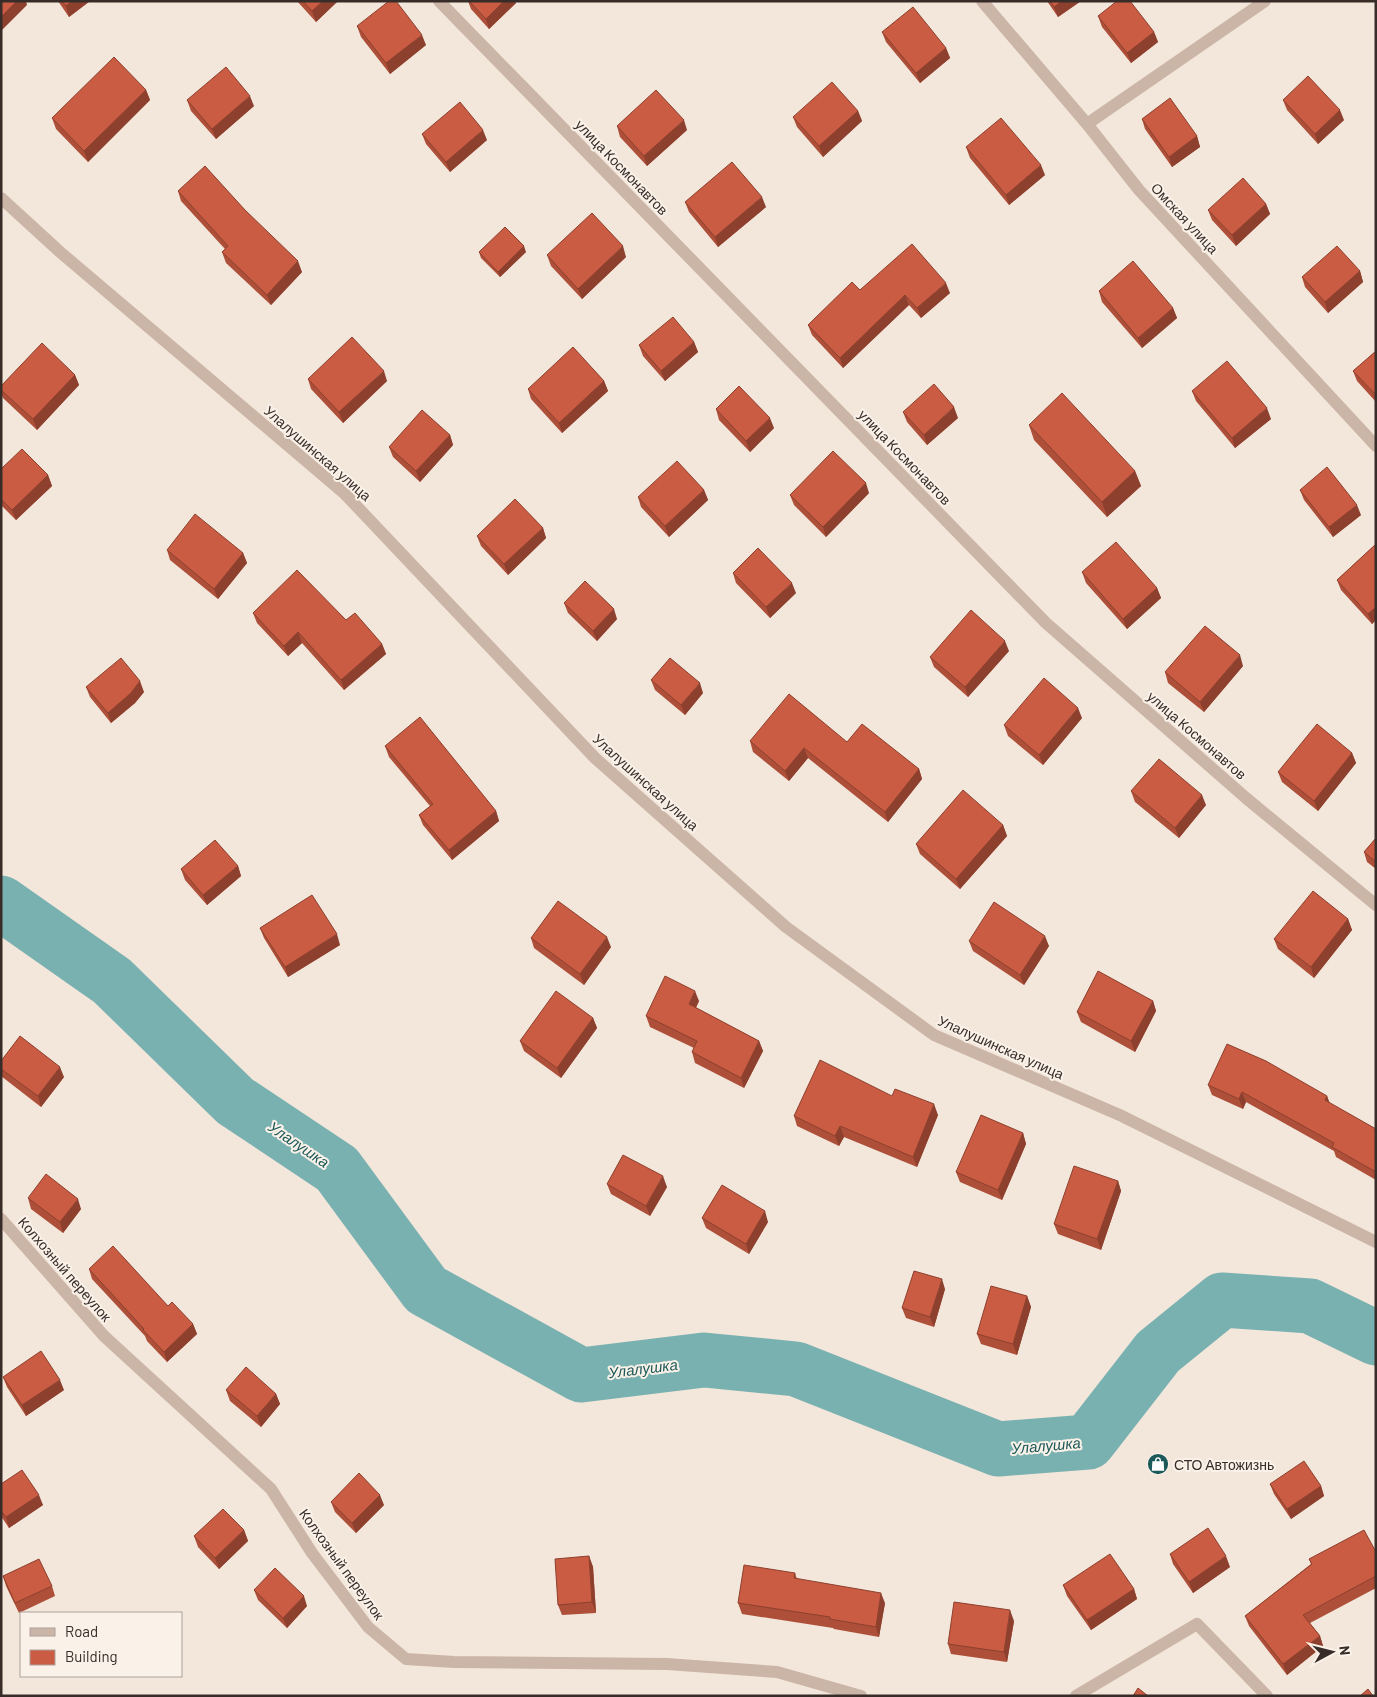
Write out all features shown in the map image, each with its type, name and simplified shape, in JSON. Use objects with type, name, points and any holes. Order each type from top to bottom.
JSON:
[{"type":"street","name":"улица Космонавтов","points":[[439,1],[1046,623],[1246,798],[1376,905]]},
{"type":"street","name":"Омская улица","points":[[982,1],[1087,124],[1138,190],[1376,446]]},
{"type":"street","points":[[1087,124],[1265,1]]},
{"type":"street","name":"Улалушинская улица","points":[[1,198],[60,252],[345,494],[595,758],[786,926],[934,1035],[1122,1116],[1376,1242]]},
{"type":"street","name":"Колхозный переулок","points":[[1,1219],[104,1336],[271,1489],[312,1553],[368,1627],[406,1659],[454,1662],[667,1664],[777,1672],[862,1696]]},
{"type":"street","points":[[1076,1696],[1197,1624],[1267,1696]]},
{"type":"building","points":[[1,1],[17,1],[1,17]]},
{"type":"building","points":[[62,1],[72,1],[66,6]]},
{"type":"building","points":[[303,1],[323,1],[312,11]]},
{"type":"building","points":[[389,1],[396,1],[422,35],[386,63],[357,26]]},
{"type":"building","points":[[469,1],[504,1],[486,19]]},
{"type":"building","points":[[1050,1],[1062,1],[1054,7]]},
{"type":"building","points":[[1117,1],[1130,1],[1154,32],[1127,53],[1098,16]]},
{"type":"building","points":[[913,7],[946,48],[916,73],[882,32]]},
{"type":"building","points":[[114,57],[146,90],[84,151],[52,118]]},
{"type":"building","points":[[226,67],[250,96],[212,129],[187,100]]},
{"type":"building","points":[[1308,76],[1340,110],[1315,134],[1283,100]]},
{"type":"building","points":[[832,82],[858,111],[819,146],[793,117]]},
{"type":"building","points":[[656,90],[684,120],[644,156],[617,126]]},
{"type":"building","points":[[1170,98],[1197,136],[1169,157],[1142,119]]},
{"type":"building","points":[[460,102],[483,130],[446,162],[422,134]]},
{"type":"building","points":[[1001,118],[1041,165],[1006,195],[966,147]]},
{"type":"building","points":[[732,162],[762,197],[715,237],[685,202]]},
{"type":"building","points":[[205,166],[245,210],[298,261],[267,295],[222,252],[228,246],[178,191]]},
{"type":"building","points":[[1243,178],[1266,204],[1232,235],[1208,210]]},
{"type":"building","points":[[592,213],[623,246],[578,289],[547,255]]},
{"type":"building","points":[[505,227],[524,246],[498,272],[479,252]]},
{"type":"building","points":[[912,244],[946,283],[917,308],[905,295],[840,358],[808,325],[852,282],[860,290]]},
{"type":"building","points":[[1337,246],[1360,271],[1325,302],[1302,277]]},
{"type":"building","points":[[1133,261],[1173,308],[1138,338],[1099,291]]},
{"type":"building","points":[[673,317],[694,342],[661,371],[639,345]]},
{"type":"building","points":[[352,337],[384,371],[339,412],[308,379]]},
{"type":"building","points":[[42,343],[75,375],[33,419],[1,390],[1,386]]},
{"type":"building","points":[[573,347],[604,381],[559,423],[528,389]]},
{"type":"building","points":[[1376,351],[1376,395],[1353,371]]},
{"type":"building","points":[[1227,361],[1267,408],[1232,438],[1192,391]]},
{"type":"building","points":[[934,384],[954,407],[924,435],[903,412]]},
{"type":"building","points":[[739,386],[770,418],[746,441],[716,409]]},
{"type":"building","points":[[1062,393],[1135,471],[1102,502],[1029,425]]},
{"type":"building","points":[[422,410],[450,435],[416,471],[389,447]]},
{"type":"building","points":[[22,449],[48,475],[12,510],[1,499],[1,469]]},
{"type":"building","points":[[833,451],[866,483],[823,527],[790,495]]},
{"type":"building","points":[[677,461],[704,490],[665,526],[638,497]]},
{"type":"building","points":[[1327,467],[1357,505],[1329,527],[1300,490]]},
{"type":"building","points":[[515,499],[543,528],[504,564],[477,536]]},
{"type":"building","points":[[195,514],[243,553],[214,589],[167,550]]},
{"type":"building","points":[[1116,542],[1157,588],[1123,619],[1082,572]]},
{"type":"building","points":[[1376,544],[1376,607],[1368,614],[1337,580]]},
{"type":"building","points":[[758,548],[792,583],[766,607],[733,573]]},
{"type":"building","points":[[297,570],[346,620],[355,613],[382,644],[341,680],[298,632],[284,646],[253,613]]},
{"type":"building","points":[[585,581],[614,609],[593,631],[564,603]]},
{"type":"building","points":[[971,610],[1005,641],[965,687],[930,657]]},
{"type":"building","points":[[1205,626],[1240,655],[1200,702],[1165,672]]},
{"type":"building","points":[[121,658],[140,681],[131,693],[108,713],[86,687]]},
{"type":"building","points":[[670,658],[700,683],[681,705],[651,680]]},
{"type":"building","points":[[1044,678],[1078,708],[1039,755],[1004,725]]},
{"type":"building","points":[[789,694],[847,742],[862,724],[919,769],[885,812],[804,748],[785,771],[750,741]]},
{"type":"building","points":[[420,717],[496,811],[449,850],[419,815],[433,804],[385,746]]},
{"type":"building","points":[[1317,724],[1352,753],[1314,801],[1278,772]]},
{"type":"building","points":[[1159,759],[1202,795],[1175,828],[1131,791]]},
{"type":"building","points":[[963,790],[1003,825],[956,879],[916,844]]},
{"type":"building","points":[[1376,838],[1376,862],[1364,852]]},
{"type":"building","points":[[215,840],[238,866],[203,895],[181,869]]},
{"type":"building","points":[[1313,891],[1348,919],[1311,967],[1274,939]]},
{"type":"building","points":[[312,895],[337,934],[285,967],[260,928]]},
{"type":"building","points":[[558,901],[607,937],[580,974],[531,938]]},
{"type":"building","points":[[994,902],[1045,936],[1020,975],[969,941]]},
{"type":"building","points":[[1098,971],[1153,1001],[1131,1041],[1077,1012]]},
{"type":"building","points":[[665,976],[695,991],[689,1004],[759,1041],[741,1078],[692,1052],[697,1041],[646,1016]]},
{"type":"building","points":[[556,991],[593,1018],[557,1068],[520,1041]]},
{"type":"building","points":[[20,1036],[60,1067],[38,1096],[1,1069],[1,1061]]},
{"type":"building","points":[[1227,1044],[1266,1061],[1327,1096],[1325,1100],[1376,1129],[1376,1172],[1332,1147],[1334,1143],[1242,1092],[1239,1099],[1208,1085]]},
{"type":"building","points":[[820,1060],[892,1096],[895,1089],[934,1104],[913,1157],[840,1126],[835,1136],[794,1116]]},
{"type":"building","points":[[981,1115],[1023,1133],[998,1190],[956,1172]]},
{"type":"building","points":[[623,1155],[663,1176],[646,1206],[607,1184]]},
{"type":"building","points":[[1074,1166],[1118,1181],[1097,1239],[1054,1224]]},
{"type":"building","points":[[46,1174],[78,1199],[60,1222],[28,1198]]},
{"type":"building","points":[[722,1185],[765,1211],[746,1244],[702,1218]]},
{"type":"building","points":[[113,1246],[168,1306],[172,1302],[193,1324],[164,1352],[89,1269]]},
{"type":"building","points":[[914,1271],[942,1279],[930,1317],[902,1308]]},
{"type":"building","points":[[991,1286],[1027,1296],[1013,1344],[977,1334]]},
{"type":"building","points":[[41,1351],[60,1380],[22,1405],[3,1377]]},
{"type":"building","points":[[246,1367],[276,1394],[257,1416],[226,1390]]},
{"type":"building","points":[[1304,1461],[1321,1486],[1287,1509],[1270,1484]]},
{"type":"building","points":[[22,1470],[39,1495],[6,1517],[1,1511],[1,1484]]},
{"type":"building","points":[[359,1473],[380,1495],[352,1523],[331,1502]]},
{"type":"building","points":[[223,1509],[244,1530],[215,1558],[194,1536]]},
{"type":"building","points":[[1208,1528],[1226,1556],[1189,1582],[1170,1554]]},
{"type":"building","points":[[1364,1530],[1376,1552],[1376,1576],[1303,1615],[1320,1636],[1283,1664],[1245,1616],[1312,1564],[1309,1559]]},
{"type":"building","points":[[1110,1554],[1134,1589],[1087,1620],[1063,1585]]},
{"type":"building","points":[[589,1556],[592,1602],[558,1605],[555,1559]]},
{"type":"building","points":[[39,1559],[52,1586],[15,1603],[3,1576]]},
{"type":"building","points":[[744,1565],[795,1573],[794,1578],[881,1593],[876,1627],[830,1619],[830,1617],[738,1603]]},
{"type":"building","points":[[275,1568],[304,1596],[283,1618],[254,1590]]},
{"type":"building","points":[[954,1602],[1010,1610],[1004,1652],[948,1644]]},
{"type":"building","points":[[1138,1688],[1148,1696],[1133,1696]]},
{"type":"building","points":[[1368,1689],[1373,1696],[1360,1696]]},
{"type":"waterway","name":"Улалушка","points":[[1,903],[112,981],[235,1101],[337,1169],[426,1290],[581,1375],[704,1360],[796,1369],[998,1449],[1088,1442],[1158,1352],[1222,1300],[1310,1306],[1376,1338]]},
{"type":"place","name":"СТО Автожизнь","points":[[1158,1464]]}]
